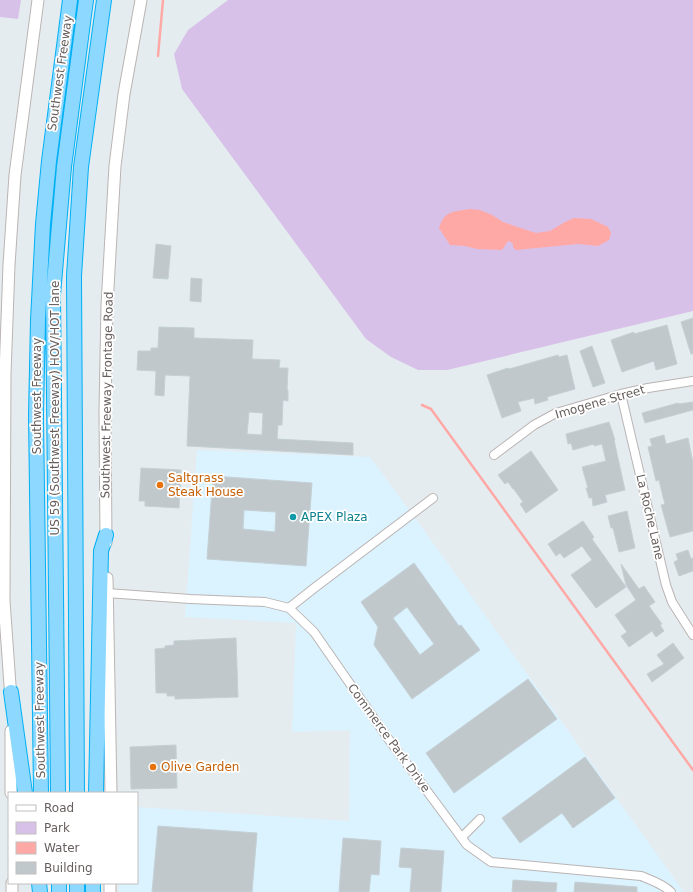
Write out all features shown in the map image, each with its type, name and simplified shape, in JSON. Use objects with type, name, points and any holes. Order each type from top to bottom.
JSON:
[{"type":"highway","name":"Southwest Freeway","points":[[42,792],[36,415],[38,320],[43,224],[49,161],[70,0]]},
{"type":"highway","name":"US 59 (Southwest Freeway) HOV/HOT lane","points":[[58,792],[52,295],[64,167],[80,36],[86,0]]},
{"type":"highway","points":[[77,792],[74,276],[81,167],[104,0]]},
{"type":"highway","points":[[96,792],[101,551],[106,535]]},
{"type":"highway","points":[[11,692],[25,792]]},
{"type":"main road","points":[[12,792],[11,692],[4,601],[5,374],[9,265],[15,175],[38,0]]},
{"type":"main road","name":"Southwest Freeway Frontage Road","points":[[111,792],[105,411],[108,297],[115,166],[124,94],[141,0]]},
{"type":"street","name":"Imogene Street","points":[[494,455],[534,425],[556,413],[621,394],[693,381]]},
{"type":"street","name":"La Roche Lane","points":[[621,394],[666,585],[672,602],[693,635]]},
{"type":"street","points":[[107,593],[190,599],[264,602],[290,608],[433,498]]},
{"type":"street","name":"Commerce Park Drive","points":[[290,608],[314,632],[387,737],[467,845],[491,862],[641,876],[654,881],[671,892]]},
{"type":"street","points":[[462,837],[480,819]]},
{"type":"shaded area","points":[[197,450],[370,457],[684,892],[119,892],[119,884],[138,884],[138,807],[349,821],[350,730],[292,732],[296,623],[185,617]]},
{"type":"green space","points":[[0,0],[21,0],[18,19],[0,17]]},
{"type":"green space","points":[[228,0],[693,0],[693,311],[447,370],[418,370],[391,357],[366,339],[182,89],[174,54],[188,30]]},
{"type":"water","points":[[470,209],[480,210],[503,222],[536,233],[550,231],[574,218],[591,219],[608,227],[611,233],[609,240],[598,246],[578,244],[516,250],[513,247],[513,243],[508,241],[502,250],[477,249],[465,246],[450,245],[439,228],[441,222],[450,213]]},
{"type":"building","points":[[156,244],[171,246],[168,279],[153,278]]},
{"type":"building","points":[[191,278],[202,279],[201,302],[190,301]]},
{"type":"building","points":[[693,318],[693,354],[691,354],[681,322]]},
{"type":"building","points":[[667,325],[677,364],[656,370],[654,361],[622,372],[611,340],[634,332],[634,334]]},
{"type":"building","points":[[159,327],[194,328],[194,338],[253,340],[252,359],[280,360],[279,368],[288,368],[288,401],[283,400],[282,425],[278,425],[277,439],[353,443],[353,455],[187,446],[190,376],[165,375],[164,396],[155,395],[156,371],[137,370],[138,351],[151,351],[151,348],[158,348]],"holes":[[[249,412],[263,413],[262,435],[247,434]]]},
{"type":"building","points":[[592,346],[605,383],[593,387],[580,351]]},
{"type":"building","points":[[558,355],[559,357],[567,355],[575,389],[547,397],[548,400],[535,404],[534,398],[518,402],[521,411],[502,418],[487,375]]},
{"type":"building","points":[[693,402],[693,410],[645,423],[642,413],[678,403]]},
{"type":"building","points":[[609,422],[615,440],[625,490],[605,495],[607,502],[593,506],[592,498],[589,498],[586,488],[588,488],[582,467],[606,461],[602,444],[594,446],[594,444],[573,450],[571,443],[568,444],[566,434]]},
{"type":"building","points":[[664,435],[666,444],[688,438],[693,463],[693,531],[670,537],[661,505],[665,504],[659,480],[656,481],[648,447],[652,446],[650,439]]},
{"type":"building","points":[[531,451],[558,490],[526,513],[520,504],[523,502],[513,488],[508,482],[505,484],[498,475]]},
{"type":"building","name":"Saltgrass Steak House","points":[[141,468],[181,470],[179,508],[145,506],[145,501],[139,501]]},
{"type":"building","name":"APEX Plaza","points":[[213,476],[312,483],[306,566],[207,559]],"holes":[[[244,510],[276,512],[275,532],[243,529]]]},
{"type":"building","points":[[627,511],[635,548],[619,552],[613,528],[611,528],[608,516]]},
{"type":"building","points":[[583,521],[594,537],[592,539],[626,587],[596,608],[571,575],[592,560],[582,546],[564,558],[560,553],[556,556],[548,544]]},
{"type":"building","points":[[688,550],[691,559],[693,558],[693,571],[679,576],[674,562],[678,560],[676,554]]},
{"type":"building","points":[[414,563],[459,626],[461,625],[480,650],[412,699],[374,645],[378,627],[361,602]],"holes":[[[407,607],[434,644],[420,655],[393,618]]]},
{"type":"building","points":[[621,564],[639,589],[644,586],[655,602],[649,606],[662,624],[660,625],[664,631],[656,637],[652,631],[629,647],[621,636],[627,632],[615,615],[636,600],[626,585]]},
{"type":"building","points":[[236,638],[238,697],[175,699],[175,696],[167,696],[167,693],[156,693],[155,649],[174,645],[174,641]]},
{"type":"building","points":[[673,643],[684,658],[652,682],[647,674],[664,664],[657,655]]},
{"type":"building","points":[[528,679],[557,719],[454,793],[426,753]]},
{"type":"building","name":"Olive Garden","points":[[176,745],[177,788],[131,789],[130,747]]},
{"type":"building","points":[[585,757],[615,798],[573,828],[562,813],[520,843],[502,818]]},
{"type":"building","points":[[158,826],[257,833],[252,892],[152,892]]},
{"type":"building","points":[[343,838],[381,841],[379,875],[371,874],[369,892],[339,892]]},
{"type":"building","points":[[401,848],[444,851],[441,892],[410,892],[412,868],[399,867]]},
{"type":"building","points":[[513,880],[557,883],[556,892],[512,892]]},
{"type":"building","points":[[575,882],[637,887],[637,892],[574,892]]},
{"type":"waterway","points":[[158,56],[163,0]]},
{"type":"waterway","points":[[422,405],[431,409],[693,770]]},
{"type":"place","name":"Saltgrass Steak House","points":[[160,485]]},
{"type":"place","name":"APEX Plaza","points":[[293,517]]},
{"type":"place","name":"Olive Garden","points":[[153,767]]}]
